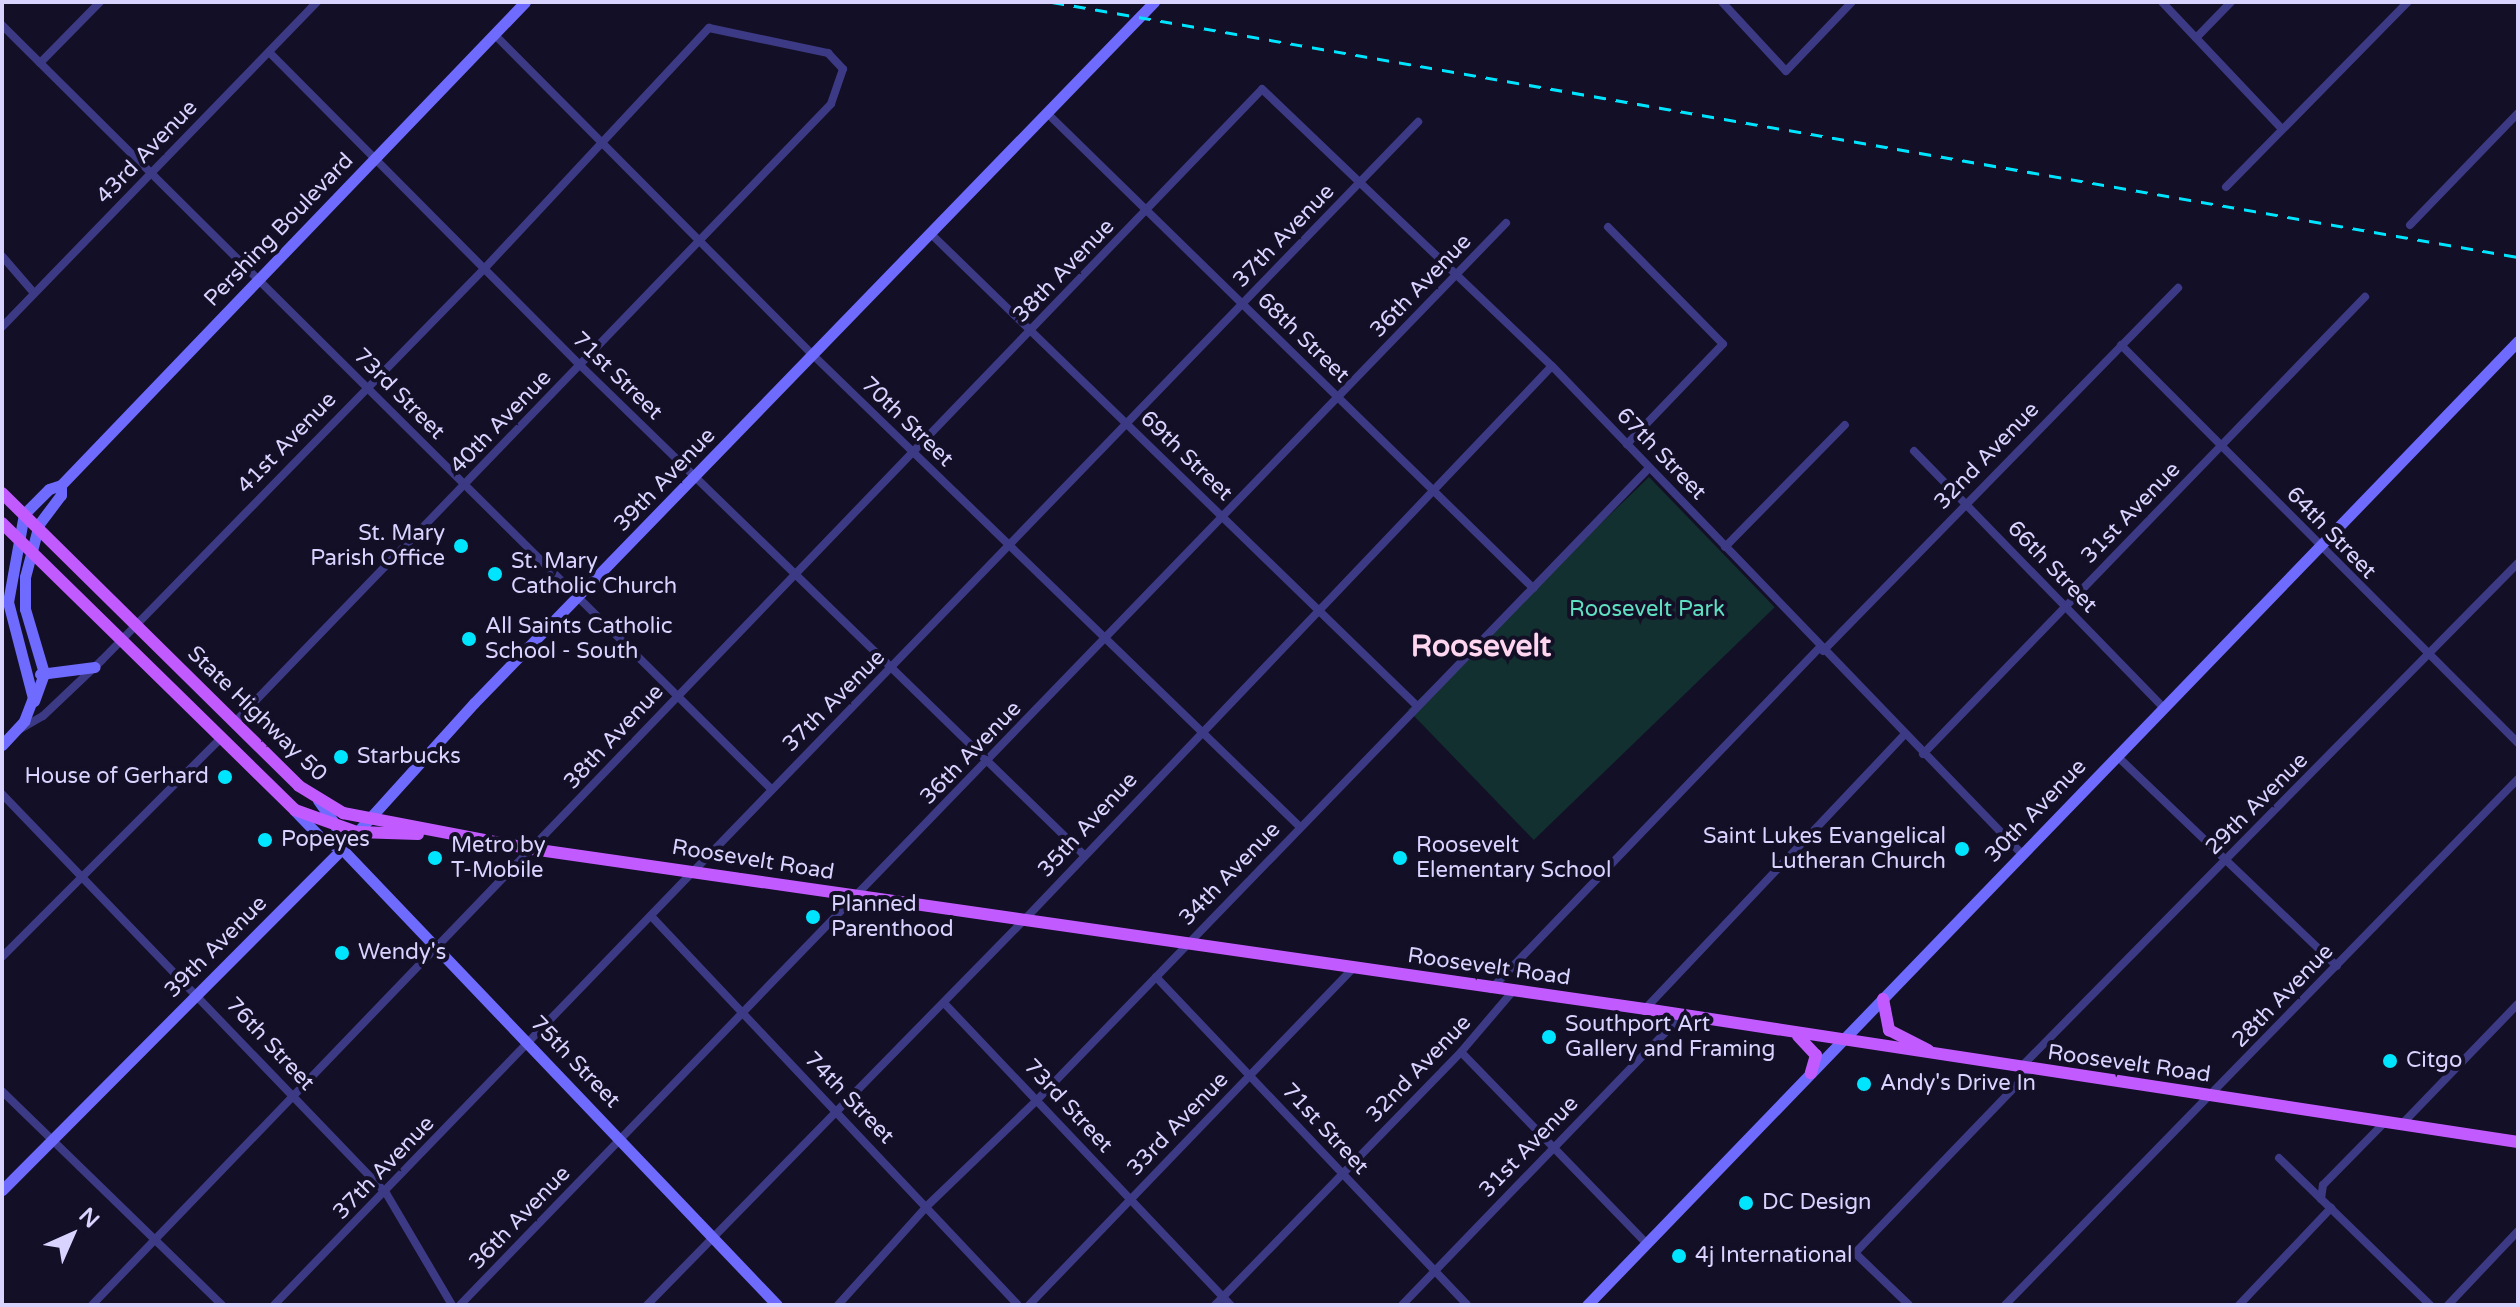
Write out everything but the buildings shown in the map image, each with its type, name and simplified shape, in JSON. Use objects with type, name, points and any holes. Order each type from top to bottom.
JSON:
[{"type":"main road","name":"State Highway 50","points":[[2,493],[318,800],[369,818],[453,836]]},
{"type":"main road","name":"State Highway 50","points":[[2,523],[295,810],[357,832],[453,836]]},
{"type":"main road","name":"Roosevelt Road","points":[[453,836],[1645,1009],[2518,1142]]},
{"type":"main road","points":[[1883,999],[1889,1030],[1934,1055]]},
{"type":"main road","points":[[1792,1032],[1813,1048],[1811,1073]]},
{"type":"street","points":[[40,63],[100,2]]},
{"type":"street","name":"43rd Avenue","points":[[2,327],[317,2]]},
{"type":"street","name":"Pershing Boulevard","points":[[24,514],[49,489],[61,485],[525,2]]},
{"type":"street","name":"39th Avenue","points":[[2,1190],[342,849],[578,597],[1154,2]]},
{"type":"street","points":[[1722,2],[1786,71],[1852,2]]},
{"type":"street","points":[[2162,2],[2282,129]]},
{"type":"street","points":[[2196,38],[2231,2]]},
{"type":"street","points":[[2226,187],[2408,2]]},
{"type":"street","name":"73rd Street","points":[[2,25],[771,789]]},
{"type":"street","name":"40th Avenue","points":[[236,721],[831,104],[843,69],[828,53],[709,28]]},
{"type":"street","name":"41st Avenue","points":[[14,733],[43,716],[95,667],[484,269],[709,28]]},
{"type":"street","name":"70th Street","points":[[495,35],[913,454],[1300,827]]},
{"type":"street","name":"71st Street","points":[[269,52],[581,366],[1084,855]]},
{"type":"street","name":"67th Street","points":[[1262,89],[1552,366],[1904,735],[2022,854]]},
{"type":"street","name":"38th Avenue","points":[[92,1305],[1262,89]]},
{"type":"street","name":"68th Street","points":[[1047,113],[1533,588]]},
{"type":"street","points":[[2410,225],[2518,113]]},
{"type":"street","name":"37th Avenue","points":[[274,1305],[652,917],[771,789],[893,669],[1418,122]]},
{"type":"street","name":"36th Avenue","points":[[460,1305],[745,1014],[1506,223]]},
{"type":"street","points":[[1608,227],[1723,344],[1627,444]]},
{"type":"street","name":"69th Street","points":[[930,233],[1416,705]]},
{"type":"street","points":[[2,256],[34,293]]},
{"type":"street","name":"32nd Avenue","points":[[1491,989],[2178,288]]},
{"type":"street","name":"31st Avenue","points":[[1923,754],[2365,297]]},
{"type":"street","name":"64th Street","points":[[2121,345],[2427,657],[2518,743]]},
{"type":"street","name":"30th Avenue","points":[[1587,1305],[2318,545],[2517,346]]},
{"type":"street","name":"35th Avenue","points":[[647,1305],[1026,918],[1552,366]]},
{"type":"street","points":[[1725,547],[1845,425]]},
{"type":"street","name":"66th Street","points":[[1914,451],[2163,707]]},
{"type":"street","name":"34th Avenue","points":[[838,1305],[927,1206],[1038,1099],[1416,705],[1649,468]]},
{"type":"street","name":"Pershing Boulevard","points":[[44,673],[24,602],[31,551],[38,528],[61,495],[61,485]]},
{"type":"street","points":[[24,514],[8,602],[30,675],[32,704]]},
{"type":"street","name":"29th Avenue","points":[[1909,1305],[1855,1253],[2025,1069],[2518,563]]},
{"type":"street","points":[[30,675],[95,667]]},
{"type":"street","points":[[2,745],[14,733],[32,704],[44,673]]},
{"type":"street","points":[[1645,1009],[1904,735]]},
{"type":"street","points":[[2,957],[221,738]]},
{"type":"street","points":[[2117,756],[2337,966]]},
{"type":"street","name":"28th Avenue","points":[[2005,1305],[2518,779]]},
{"type":"street","name":"76th Street","points":[[2,794],[198,992],[386,1193],[452,1305]]},
{"type":"street","name":"75th Street","points":[[318,800],[335,824],[342,849]]},
{"type":"street","name":"75th Street","points":[[295,810],[322,839],[342,849],[777,1305]]},
{"type":"street","name":"74th Street","points":[[652,917],[1018,1305]]},
{"type":"street","name":"33rd Avenue","points":[[1029,1305],[1353,968]]},
{"type":"street","name":"71st Street","points":[[1156,977],[1467,1305]]},
{"type":"street","name":"32nd Avenue","points":[[1215,1305],[1461,1052],[1512,992]]},
{"type":"street","name":"73rd Street","points":[[944,1003],[1231,1305]]},
{"type":"street","points":[[2401,1125],[2518,1004]]},
{"type":"street","name":"31st Avenue","points":[[1402,1305],[1682,1015]]},
{"type":"street","points":[[1461,1052],[1646,1243]]},
{"type":"street","points":[[2,1091],[152,1242],[222,1305]]},
{"type":"street","points":[[2321,1199],[2323,1185],[2384,1123]]},
{"type":"street","points":[[2279,1158],[2430,1305]]},
{"type":"street","points":[[2239,1305],[2331,1208]]},
{"type":"street","points":[[2448,1305],[2518,1231]]},
{"type":"green space","name":"Roosevelt Park","points":[[1649,477],[1775,607],[1534,840],[1408,710]]},
{"type":"railway","points":[[1052,2],[2518,257]]},
{"type":"place","name":"St. Mary Parish Office","points":[[461,546]]},
{"type":"place","name":"St. Mary Catholic Church","points":[[495,574]]},
{"type":"place","name":"All Saints Catholic School - South","points":[[469,639]]},
{"type":"place","name":"Starbucks","points":[[341,757]]},
{"type":"place","name":"House of Gerhard","points":[[225,777]]},
{"type":"place","name":"Popeyes","points":[[265,840]]},
{"type":"place","name":"Saint Lukes Evangelical Lutheran Church","points":[[1962,849]]},
{"type":"place","name":"Metro by T-Mobile","points":[[435,858]]},
{"type":"place","name":"Roosevelt Elementary School","points":[[1400,858]]},
{"type":"place","name":"Planned Parenthood","points":[[813,917]]},
{"type":"place","name":"Wendy's","points":[[342,953]]},
{"type":"place","name":"Southport Art Gallery and Framing","points":[[1549,1037]]},
{"type":"place","name":"Citgo","points":[[2390,1061]]},
{"type":"place","name":"Andy's Drive In","points":[[1864,1084]]},
{"type":"place","name":"DC Design","points":[[1746,1203]]},
{"type":"place","name":"4j International","points":[[1679,1256]]},
{"type":"district","name":"Roosevelt","points":[[1481,647]]}]
